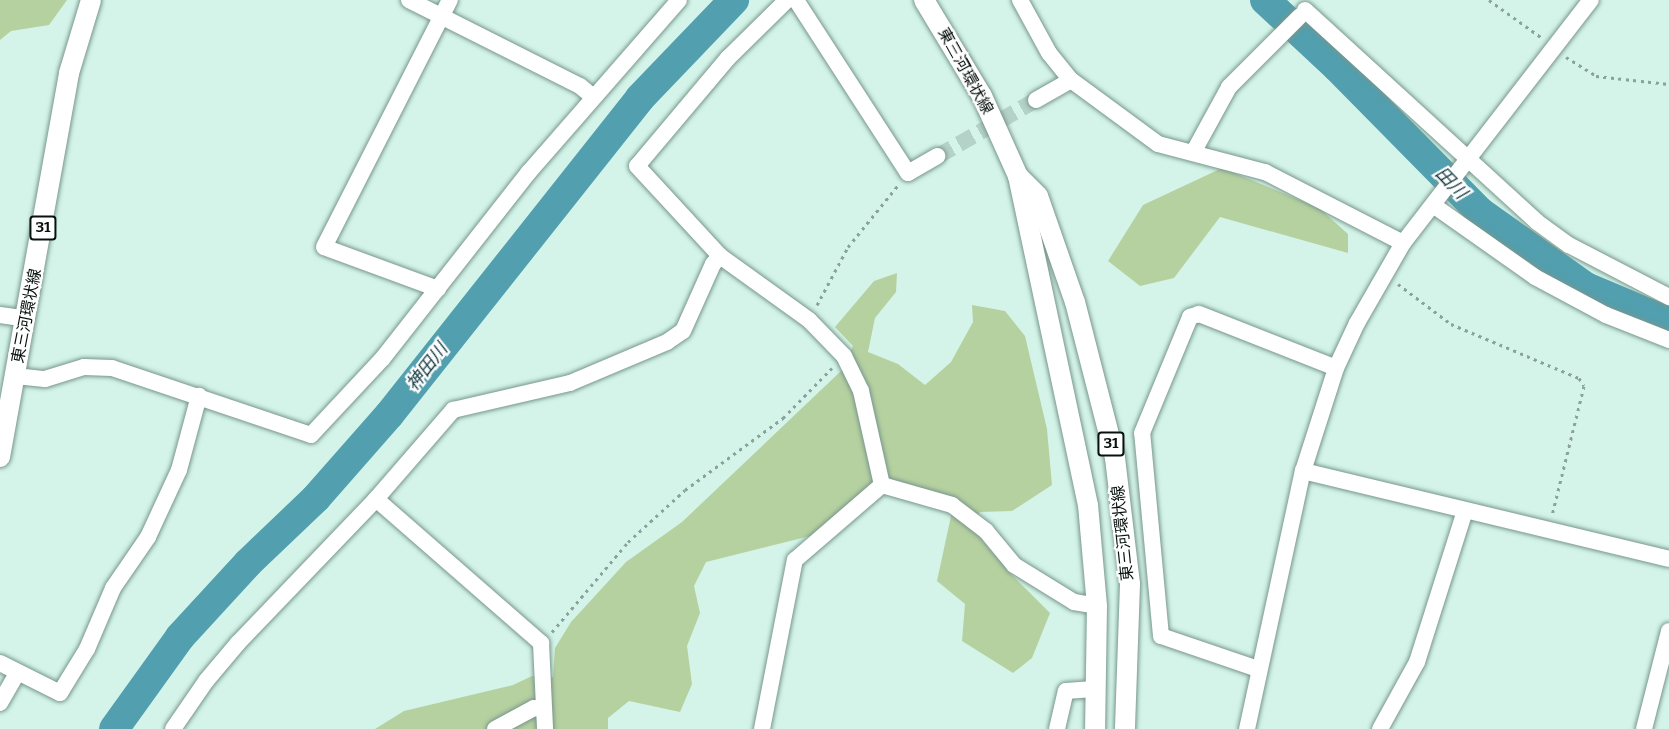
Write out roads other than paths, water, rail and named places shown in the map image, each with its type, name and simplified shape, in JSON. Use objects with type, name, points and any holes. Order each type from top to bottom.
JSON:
[{"type":"main road","name":"東三河環状線","points":[[0,457],[27,319],[69,73],[91,0]]},
{"type":"main road","name":"東三河環状線","points":[[924,0],[982,96],[1018,176],[1088,505],[1097,606],[1095,729]]},
{"type":"main road","name":"東三河環状線","points":[[1018,176],[1038,196],[1075,302],[1115,458],[1130,584],[1125,729]]},
{"type":"street","points":[[409,0],[580,86],[593,97]]},
{"type":"street","points":[[438,289],[324,247],[450,0]]},
{"type":"street","points":[[15,376],[45,379],[84,368],[112,368],[312,435],[383,358],[593,97],[679,0]]},
{"type":"street","points":[[787,0],[728,58],[637,166],[720,256],[809,320],[844,356],[861,391],[882,485]]},
{"type":"street","points":[[796,0],[908,173],[938,156]]},
{"type":"street","points":[[1020,0],[1049,53],[1071,80],[1158,144],[1194,151],[1265,172],[1403,243]]},
{"type":"street","points":[[1246,729],[1303,471],[1336,368],[1384,273],[1403,243],[1591,0]]},
{"type":"street","points":[[1194,151],[1229,87],[1302,13],[1463,165],[1569,245],[1669,297]]},
{"type":"street","points":[[1036,100],[1071,80]]},
{"type":"street","points":[[1436,201],[1534,278],[1606,315],[1669,340]]},
{"type":"street","points":[[173,729],[232,651],[376,499],[453,410],[570,383],[683,331],[713,264],[720,256]]},
{"type":"street","points":[[1258,669],[1161,636],[1142,433],[1190,317],[1199,314],[1336,368]]},
{"type":"street","points":[[0,315],[27,319]]},
{"type":"street","points":[[0,663],[60,693],[87,649],[113,588],[148,537],[179,470],[199,396]]},
{"type":"street","points":[[1303,471],[1669,559]]},
{"type":"street","points":[[882,485],[952,505],[986,531],[1014,565],[1074,603],[1097,606]]},
{"type":"street","points":[[762,729],[795,560],[882,485]]},
{"type":"street","points":[[376,499],[541,643],[545,729]]},
{"type":"street","points":[[1380,729],[1418,662],[1465,511]]},
{"type":"street","points":[[1644,729],[1669,631]]},
{"type":"street","points":[[0,703],[17,673]]},
{"type":"street","points":[[1057,729],[1066,691],[1097,689]]},
{"type":"street","points":[[495,729],[534,708],[543,709]]},
{"type":"waterway","name":"神田川","points":[[114,729],[180,637],[248,563],[316,498],[389,415],[640,98],[734,0]]},
{"type":"waterway","name":"田川","points":[[1265,0],[1337,67],[1480,212],[1586,287],[1669,322]]},
{"type":"tunnel","points":[[938,156],[1036,100]]}]
